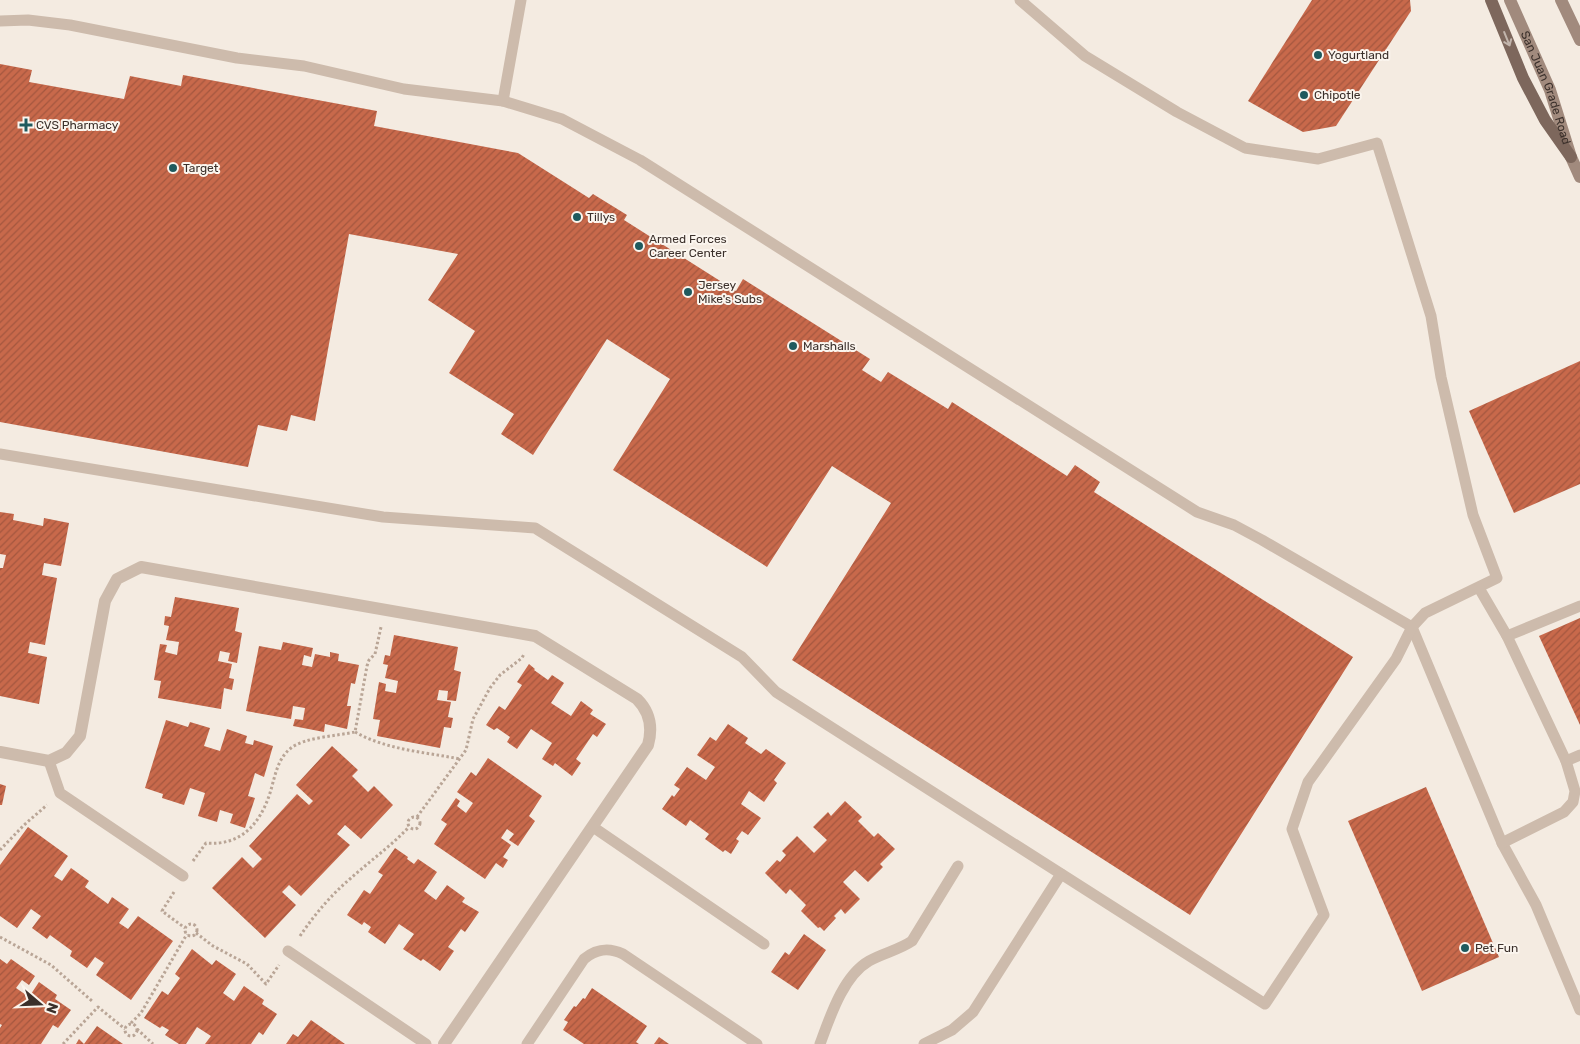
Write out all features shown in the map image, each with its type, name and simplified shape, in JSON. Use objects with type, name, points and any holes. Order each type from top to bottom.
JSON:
[{"type":"main road","points":[[1491,0],[1522,78],[1545,120],[1571,157]]},
{"type":"main road","name":"San Juan Grade Road","points":[[1510,0],[1550,90],[1571,157],[1580,177]]},
{"type":"main road","points":[[1561,0],[1576,19],[1580,40]]},
{"type":"street","points":[[0,752],[49,761],[66,753],[80,736],[105,601],[117,579],[141,567],[534,636],[637,699],[646,709],[649,718],[651,727],[648,745],[444,1044]]},
{"type":"lane","points":[[503,101],[521,0]]},
{"type":"lane","points":[[0,454],[383,518],[535,528],[742,657],[776,692],[1265,1004],[1324,915],[1292,829],[1308,782],[1396,659],[1412,627],[1425,613],[1497,578],[1473,515],[1441,377],[1431,316],[1377,143],[1318,159],[1245,148],[1177,112],[1085,56],[1020,0]]},
{"type":"lane","points":[[0,20],[28,20],[62,24],[237,58],[304,66],[404,89],[503,101],[562,118],[640,160],[1197,512],[1234,525],[1412,627],[1502,843],[1536,905],[1580,1010]]},
{"type":"lane","points":[[1479,588],[1507,636],[1566,761],[1575,791],[1576,803],[1564,812],[1502,843]]},
{"type":"lane","points":[[1507,636],[1580,606]]},
{"type":"lane","points":[[1566,761],[1580,755]]},
{"type":"lane","points":[[49,761],[60,793],[184,876]]},
{"type":"lane","points":[[593,827],[764,944]]},
{"type":"lane","points":[[820,1044],[836,1002],[855,973],[871,960],[906,946],[912,941],[958,866]]},
{"type":"lane","points":[[924,1044],[952,1030],[973,1012],[1061,874]]},
{"type":"lane","points":[[526,1044],[584,960],[592,953],[606,949],[615,950],[623,954],[757,1044]]},
{"type":"lane","points":[[288,950],[426,1044]]},
{"type":"path","points":[[355,732],[366,666],[375,654],[385,610]]},
{"type":"path","points":[[409,828],[408,821],[416,817],[466,750],[473,719],[490,688],[500,675],[522,658],[534,636]]},
{"type":"path","points":[[125,1029],[141,1013],[187,934],[185,928],[162,911],[206,843],[220,844],[235,839],[253,826],[264,808],[278,765],[284,754],[301,742],[355,732],[377,742],[414,752],[460,759]]},
{"type":"path","points":[[0,850],[24,825],[60,793]]},
{"type":"path","points":[[409,828],[416,830],[419,827],[420,823],[416,817]]},
{"type":"path","points":[[196,933],[213,946],[247,964],[266,984],[288,950],[320,908],[351,877],[409,828]]},
{"type":"path","points":[[185,928],[189,923],[194,924],[197,927],[196,933]]},
{"type":"path","points":[[187,934],[192,936],[196,933]]},
{"type":"path","points":[[0,937],[51,965],[92,1001]]},
{"type":"path","points":[[63,1044],[98,1007],[125,1029],[129,1036],[134,1035],[137,1029]]},
{"type":"path","points":[[131,1023],[153,1044]]},
{"type":"building","points":[[1312,0],[1410,0],[1411,11],[1336,126],[1303,132],[1248,101]]},
{"type":"building","points":[[0,64],[32,70],[29,82],[124,99],[130,76],[181,86],[183,75],[377,111],[374,126],[518,153],[589,198],[593,194],[627,215],[624,220],[736,291],[743,279],[870,359],[862,370],[881,382],[888,372],[948,409],[952,402],[1067,476],[1075,465],[1100,482],[1094,492],[1353,657],[1190,915],[792,660],[891,503],[832,466],[767,567],[613,470],[670,379],[607,339],[533,455],[501,434],[514,414],[449,373],[475,331],[428,300],[458,254],[349,234],[315,421],[291,415],[287,431],[258,425],[248,467],[0,422]]},
{"type":"building","points":[[1580,361],[1580,484],[1514,513],[1469,411]]},
{"type":"building","points":[[0,512],[14,514],[13,520],[43,526],[44,518],[69,523],[61,566],[44,563],[42,575],[57,578],[45,645],[30,642],[28,653],[47,657],[39,704],[0,696],[0,568],[3,568],[6,555],[0,554]]},
{"type":"building","points":[[175,597],[239,608],[235,631],[242,633],[237,663],[228,661],[230,653],[220,651],[218,661],[232,664],[229,678],[234,679],[232,690],[224,688],[221,709],[158,698],[161,681],[154,680],[160,644],[167,645],[165,652],[177,655],[179,642],[166,640],[169,626],[164,625],[165,616],[171,617]]},
{"type":"building","points":[[1580,618],[1580,725],[1539,636]]},
{"type":"building","points":[[394,635],[458,647],[454,670],[461,672],[456,701],[447,700],[448,691],[439,690],[437,700],[451,702],[448,717],[453,718],[451,728],[444,727],[440,748],[377,736],[380,720],[373,719],[379,682],[386,684],[385,691],[396,693],[398,681],[385,678],[388,665],[383,664],[385,655],[390,656]]},
{"type":"building","points":[[283,642],[313,648],[311,657],[304,655],[302,665],[312,667],[315,654],[330,657],[330,652],[339,654],[338,661],[359,665],[355,684],[351,683],[347,706],[351,706],[347,729],[325,724],[324,732],[293,726],[295,719],[303,720],[305,708],[293,706],[291,719],[246,711],[259,646],[281,650]]},
{"type":"building","points":[[529,664],[548,680],[552,675],[564,683],[551,703],[571,716],[581,701],[593,710],[590,714],[606,724],[597,737],[593,734],[576,759],[581,763],[572,776],[555,763],[553,766],[542,759],[552,743],[531,729],[517,749],[507,742],[510,737],[497,728],[494,730],[486,725],[499,706],[505,710],[522,685],[517,682]]},
{"type":"building","points":[[166,720],[188,727],[190,722],[210,728],[204,746],[220,751],[227,729],[247,736],[245,743],[253,745],[254,740],[273,746],[264,777],[255,773],[248,796],[255,798],[245,828],[230,823],[233,814],[220,810],[217,822],[198,816],[205,793],[190,788],[184,805],[162,798],[163,794],[145,788]]},
{"type":"building","points":[[728,724],[748,738],[745,743],[761,754],[766,749],[786,763],[774,780],[777,783],[764,802],[749,791],[741,804],[761,818],[748,835],[742,831],[736,839],[739,841],[731,854],[725,850],[723,852],[705,839],[709,834],[690,820],[686,826],[662,809],[672,795],[674,797],[680,789],[674,785],[687,767],[706,780],[715,767],[697,755],[710,737],[716,741]]},
{"type":"building","points":[[332,746],[358,770],[352,776],[368,792],[374,786],[393,805],[361,839],[345,825],[337,834],[350,845],[301,896],[289,885],[282,892],[296,905],[265,938],[212,888],[242,857],[253,868],[262,859],[249,846],[297,794],[309,805],[313,801],[296,785]]},
{"type":"building","points":[[488,758],[542,796],[529,816],[535,821],[518,846],[509,840],[514,834],[507,829],[501,838],[511,845],[503,857],[508,860],[503,868],[496,863],[485,879],[434,844],[447,824],[441,820],[456,798],[460,801],[457,806],[466,813],[473,803],[457,792],[471,772],[476,776]]},
{"type":"building","points":[[0,784],[6,786],[2,805],[0,805]]},
{"type":"building","points":[[1426,787],[1499,957],[1422,991],[1348,821]]},
{"type":"building","points":[[845,801],[862,817],[858,821],[874,837],[878,833],[895,849],[880,864],[883,867],[868,882],[855,870],[843,882],[860,899],[845,914],[841,909],[834,916],[836,918],[824,931],[820,927],[818,928],[801,911],[806,905],[790,889],[786,894],[765,873],[777,860],[780,862],[786,855],[782,851],[797,836],[814,853],[827,840],[813,827],[828,812],[831,816]]},
{"type":"building","points":[[28,827],[68,856],[54,876],[62,881],[71,868],[89,881],[85,887],[108,904],[112,897],[129,909],[119,923],[128,929],[138,916],[173,941],[131,1000],[96,975],[104,963],[95,957],[87,968],[70,956],[72,951],[50,935],[47,939],[32,928],[41,916],[31,909],[17,928],[0,916],[0,865]]},
{"type":"building","points":[[395,848],[414,864],[418,859],[437,872],[424,891],[436,900],[447,885],[465,898],[462,902],[479,912],[465,932],[461,929],[448,947],[454,951],[440,971],[423,959],[421,961],[403,949],[414,934],[399,924],[385,944],[368,932],[371,927],[364,922],[362,925],[347,915],[364,890],[370,894],[383,875],[378,872]]},
{"type":"building","points":[[804,934],[826,950],[798,990],[771,972],[785,952],[789,955]]},
{"type":"building","points":[[192,949],[212,965],[216,960],[236,974],[223,993],[234,1001],[244,986],[264,1000],[262,1004],[277,1014],[263,1035],[259,1032],[251,1044],[205,1044],[211,1036],[197,1027],[186,1044],[179,1044],[165,1035],[169,1030],[162,1026],[160,1028],[144,1018],[162,991],[168,995],[180,978],[175,974]]},
{"type":"building","points":[[0,959],[7,964],[11,959],[35,976],[29,985],[22,980],[16,988],[29,997],[39,982],[57,995],[55,999],[71,1010],[58,1028],[53,1025],[41,1044],[0,1044],[0,1028],[2,1025],[0,1024]]},
{"type":"building","points":[[592,988],[647,1026],[636,1042],[639,1044],[584,1044],[563,1030],[568,1022],[564,1020],[574,1006],[576,1007],[583,998],[585,999]]},
{"type":"building","points":[[311,1020],[345,1044],[286,1044],[293,1034],[298,1037]]},
{"type":"building","points":[[97,1026],[123,1044],[84,1044]]},
{"type":"building","points":[[659,1037],[669,1044],[654,1044]]},
{"type":"building","points":[[79,1039],[84,1044],[76,1044]]},
{"type":"place","name":"Yogurtland","points":[[1318,55]]},
{"type":"place","name":"Chipotle","points":[[1304,95]]},
{"type":"place","name":"CVS Pharmacy","points":[[26,125]]},
{"type":"place","name":"Target","points":[[173,168]]},
{"type":"place","name":"Tillys","points":[[577,217]]},
{"type":"place","name":"Armed Forces Career Center","points":[[639,246]]},
{"type":"place","name":"Jersey Mike's Subs","points":[[688,292]]},
{"type":"place","name":"Marshalls","points":[[793,346]]},
{"type":"place","name":"Pet Fun","points":[[1465,948]]}]
